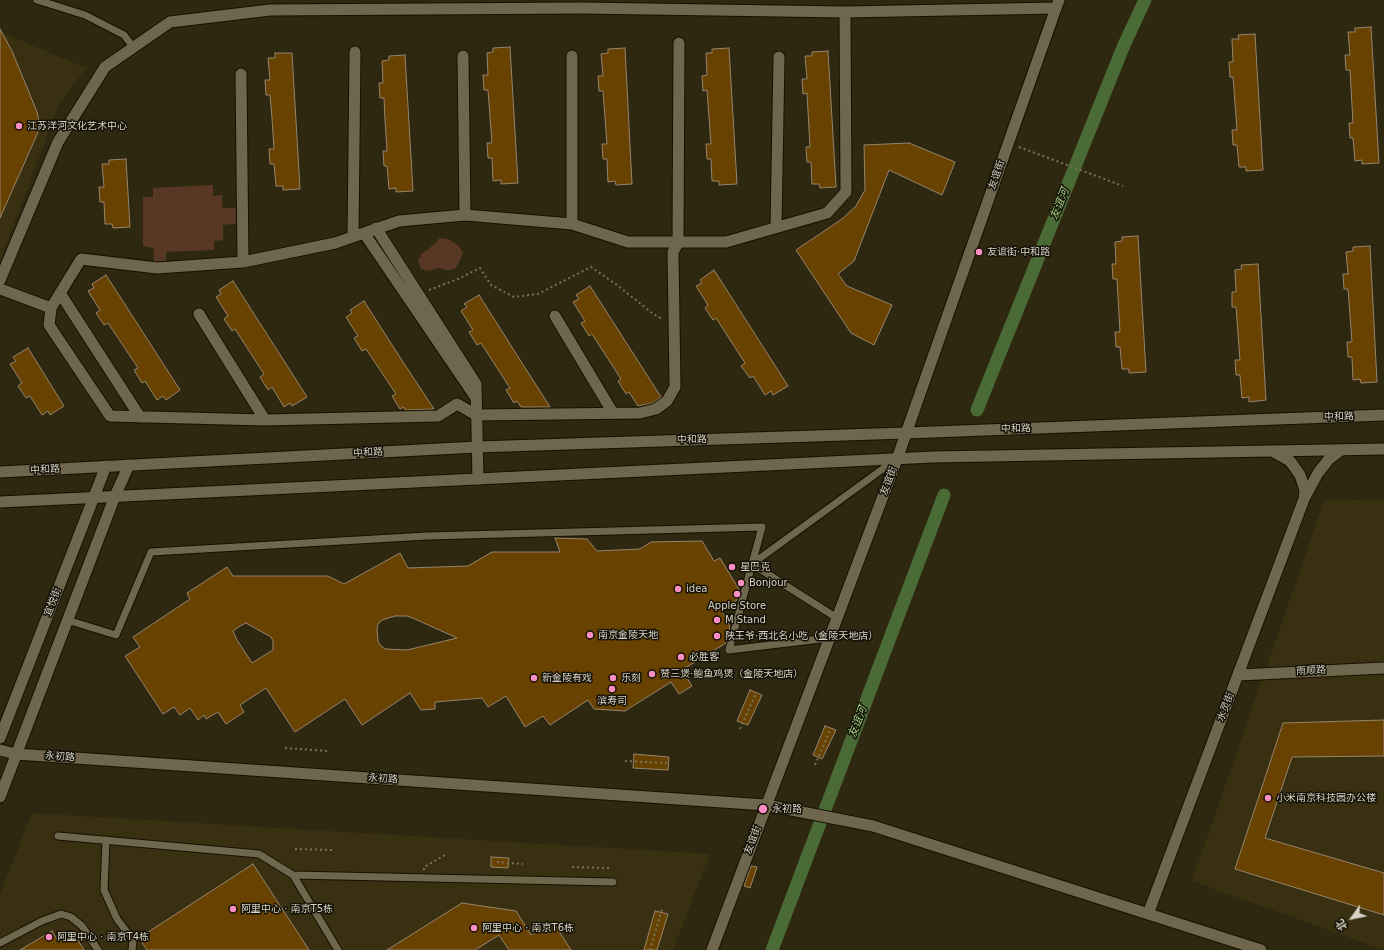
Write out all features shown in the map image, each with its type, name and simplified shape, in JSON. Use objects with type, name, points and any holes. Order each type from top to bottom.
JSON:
[{"type":"street","points":[[0,280],[58,142],[105,67],[170,22],[270,10],[582,8],[845,12],[1057,4]]},
{"type":"street","name":"友谊街","points":[[712,950],[897,459],[1057,4]]},
{"type":"street","points":[[679,43],[678,243],[673,252],[675,387],[667,401],[656,409],[640,413],[476,415],[457,404],[438,416],[265,420],[110,416],[49,325],[51,308],[81,259],[157,268],[243,262],[335,243],[399,220],[465,215],[572,224],[628,242],[678,243],[726,242],[827,212],[846,192],[845,12]]},
{"type":"street","points":[[353,236],[355,52]]},
{"type":"street","points":[[463,56],[465,215]]},
{"type":"street","points":[[572,56],[572,224]]},
{"type":"street","points":[[776,227],[779,56]]},
{"type":"street","points":[[241,74],[243,262]]},
{"type":"street","points":[[376,228],[476,384],[478,479]]},
{"type":"street","points":[[364,233],[476,398]]},
{"type":"street","points":[[0,289],[51,308]]},
{"type":"street","points":[[60,293],[140,417]]},
{"type":"street","points":[[199,314],[265,420]]},
{"type":"street","points":[[555,316],[614,413]]},
{"type":"street","name":"中和路","points":[[0,472],[477,447],[1384,415]]},
{"type":"street","points":[[0,502],[897,459],[1384,449]]},
{"type":"street","name":"水灵街","points":[[1148,914],[1304,499],[1318,473],[1330,459],[1341,450]]},
{"type":"street","points":[[1272,451],[1290,461],[1300,475],[1304,490],[1304,499]]},
{"type":"street","points":[[0,797],[115,496],[129,465]]},
{"type":"street","name":"宜悦街","points":[[0,738],[106,466]]},
{"type":"street","name":"雨顺路","points":[[1238,675],[1384,668]]},
{"type":"street","name":"永初路","points":[[0,750],[16,754],[766,805],[873,826],[1260,950]]},
{"type":"lane","points":[[37,0],[85,16],[124,35],[133,47]]},
{"type":"lane","points":[[837,618],[752,564],[897,459]]},
{"type":"lane","points":[[67,620],[116,635],[151,552],[427,536],[762,527],[729,650],[829,638]]},
{"type":"lane","points":[[58,836],[258,854],[293,875],[338,950]]},
{"type":"lane","points":[[106,840],[104,890],[117,919],[133,940],[132,950]]},
{"type":"lane","points":[[293,875],[613,882]]},
{"type":"lane","points":[[0,943],[42,921],[61,914],[71,917],[82,926],[98,950]]},
{"type":"path","points":[[1008,144],[1123,186]]},
{"type":"path","points":[[418,293],[436,288],[480,268],[491,285],[514,297],[538,294],[591,267],[617,285],[652,313],[674,325]]},
{"type":"path","points":[[740,730],[756,693]]},
{"type":"path","points":[[815,765],[831,728]]},
{"type":"path","points":[[285,748],[328,751]]},
{"type":"path","points":[[625,761],[668,763]]},
{"type":"path","points":[[295,849],[333,850]]},
{"type":"path","points":[[424,867],[445,855]]},
{"type":"path","points":[[497,862],[523,864]]},
{"type":"path","points":[[572,867],[609,868]]},
{"type":"path","points":[[650,950],[662,909]]},
{"type":"shaded area","points":[[0,32],[86,68],[59,104],[0,261]]},
{"type":"shaded area","points":[[213,185],[213,196],[222,195],[222,208],[242,208],[242,223],[223,225],[223,240],[214,241],[214,250],[166,252],[166,268],[154,268],[154,248],[143,246],[143,197],[153,197],[153,188]]},
{"type":"shaded area","points":[[440,238],[448,239],[458,245],[463,253],[457,267],[451,270],[439,268],[429,271],[421,269],[418,261],[422,253],[429,249]]},
{"type":"shaded area","points":[[1384,499],[1384,950],[1192,881],[1324,501]]},
{"type":"shaded area","points":[[32,813],[710,854],[673,950],[0,950],[0,894]]},
{"type":"building","points":[[1371,27],[1379,163],[1362,164],[1362,160],[1355,161],[1353,138],[1350,138],[1349,123],[1353,123],[1350,70],[1346,70],[1345,55],[1350,55],[1348,32],[1355,32],[1355,28]]},
{"type":"building","name":"江苏洋河文化艺术中心","points":[[0,29],[12,51],[37,112],[39,130],[0,218]]},
{"type":"building","points":[[1255,34],[1263,170],[1246,171],[1246,167],[1239,167],[1237,145],[1233,145],[1232,130],[1237,130],[1233,77],[1230,77],[1229,62],[1233,62],[1232,39],[1239,39],[1238,35]]},
{"type":"building","points":[[510,47],[518,183],[501,184],[501,180],[493,181],[492,158],[488,158],[487,143],[492,143],[488,90],[484,90],[483,75],[488,75],[487,53],[493,52],[493,48]]},
{"type":"building","points":[[625,48],[632,184],[616,185],[615,181],[608,182],[607,159],[603,159],[602,144],[607,144],[603,91],[599,91],[598,76],[603,76],[601,54],[608,53],[608,49]]},
{"type":"building","points":[[729,48],[737,184],[719,185],[719,181],[712,181],[711,159],[707,159],[706,144],[711,144],[707,90],[703,91],[702,76],[707,75],[706,53],[712,53],[712,49]]},
{"type":"building","points":[[828,51],[836,187],[820,188],[819,184],[812,184],[811,162],[807,162],[806,147],[810,147],[807,93],[803,94],[802,79],[807,79],[805,56],[812,56],[812,52]]},
{"type":"building","points":[[275,53],[292,53],[300,189],[283,190],[283,186],[276,186],[274,164],[270,164],[269,149],[274,149],[270,95],[266,95],[265,80],[270,80],[268,58],[275,58]]},
{"type":"building","points":[[405,55],[413,191],[396,192],[396,188],[389,189],[387,166],[384,166],[383,151],[387,151],[384,98],[380,98],[379,83],[383,83],[382,61],[389,60],[389,56]]},
{"type":"building","points":[[909,143],[955,162],[942,195],[889,170],[854,261],[838,274],[847,286],[892,305],[874,345],[851,333],[796,250],[842,219],[856,206],[865,190],[864,145]]},
{"type":"building","points":[[126,159],[130,227],[113,228],[112,224],[105,224],[104,202],[100,202],[99,187],[104,187],[102,164],[109,164],[109,160]]},
{"type":"building","points":[[1138,236],[1146,372],[1129,373],[1129,369],[1122,369],[1120,347],[1116,347],[1115,332],[1120,332],[1117,279],[1113,279],[1112,264],[1116,264],[1115,242],[1122,241],[1122,237]]},
{"type":"building","points":[[1370,246],[1377,382],[1361,383],[1360,379],[1353,380],[1352,357],[1348,357],[1347,342],[1352,342],[1348,289],[1344,289],[1343,274],[1348,274],[1346,252],[1353,251],[1353,247]]},
{"type":"building","points":[[1258,264],[1266,400],[1249,402],[1249,397],[1242,398],[1240,375],[1236,375],[1235,360],[1240,360],[1236,307],[1232,307],[1232,292],[1236,292],[1235,270],[1242,269],[1241,265]]},
{"type":"building","points":[[714,270],[788,386],[773,395],[771,391],[765,395],[753,376],[750,378],[741,366],[745,363],[716,318],[713,320],[705,308],[708,305],[696,286],[702,283],[700,280]]},
{"type":"building","points":[[106,275],[180,390],[166,400],[163,396],[157,400],[145,381],[142,383],[134,370],[138,368],[108,323],[104,325],[96,313],[100,310],[88,291],[94,288],[92,284]]},
{"type":"building","points":[[233,281],[307,397],[292,406],[290,403],[284,407],[272,387],[268,390],[260,377],[264,374],[235,329],[232,331],[224,319],[228,316],[216,297],[221,294],[219,290]]},
{"type":"building","points":[[590,286],[661,397],[653,403],[638,406],[629,392],[626,394],[618,381],[621,379],[592,334],[589,336],[581,323],[585,321],[573,302],[579,299],[576,295]]},
{"type":"building","points":[[479,295],[550,407],[521,407],[517,401],[514,403],[506,390],[510,388],[481,343],[477,345],[469,332],[473,330],[461,311],[467,307],[464,304]]},
{"type":"building","points":[[364,301],[434,409],[405,410],[404,407],[400,409],[392,396],[396,394],[366,349],[362,351],[354,338],[358,336],[346,317],[352,313],[350,310]]},
{"type":"building","points":[[28,348],[64,406],[50,415],[48,411],[42,415],[30,396],[26,398],[18,386],[22,383],[10,364],[16,361],[13,357]]},
{"type":"building","name":"南京金陵天地","points":[[555,538],[587,539],[597,551],[640,549],[651,542],[702,541],[714,561],[720,558],[740,591],[737,600],[721,610],[730,626],[726,643],[682,670],[692,686],[679,694],[671,682],[625,711],[594,709],[588,700],[550,725],[543,716],[525,727],[506,696],[488,707],[482,698],[435,702],[435,709],[421,710],[410,693],[362,725],[345,699],[295,732],[266,688],[240,705],[244,712],[226,724],[218,712],[206,719],[204,715],[198,720],[190,708],[180,715],[174,707],[163,714],[125,656],[140,647],[133,637],[190,599],[187,593],[227,567],[233,576],[328,576],[344,584],[400,553],[408,568],[468,566],[492,552],[560,552]],"holes":[[[395,616],[407,616],[457,638],[407,650],[385,649],[378,641],[378,624],[382,620]],[[246,623],[271,637],[273,641],[273,650],[252,663],[233,631]]]},
{"type":"building","points":[[750,690],[762,695],[748,725],[737,721]]},
{"type":"building","name":"小米南京科技园办公楼","points":[[1384,720],[1384,756],[1292,757],[1265,838],[1384,873],[1384,915],[1235,869],[1283,723]]},
{"type":"building","points":[[825,726],[836,730],[822,759],[813,755]]},
{"type":"building","points":[[634,754],[669,757],[668,770],[633,768]]},
{"type":"building","points":[[491,857],[509,858],[508,868],[491,867]]},
{"type":"building","name":"阿里中心 · 南京T5栋","points":[[253,864],[309,950],[147,950],[139,938]]},
{"type":"building","points":[[751,866],[757,867],[750,888],[744,886]]},
{"type":"building","name":"阿里中心 · 南京T6栋","points":[[462,903],[516,911],[531,935],[553,922],[571,950],[509,950],[499,935],[475,950],[387,950]]},
{"type":"building","points":[[655,911],[668,914],[657,950],[644,950]]},
{"type":"building","name":"阿里中心 · 南京T4栋","points":[[52,931],[58,941],[73,932],[84,950],[20,950]]},
{"type":"waterway","name":"友谊河","points":[[977,410],[1124,45],[1145,0]]},
{"type":"waterway","name":"友谊河","points":[[772,950],[944,495]]},
{"type":"place","name":"江苏洋河文化艺术中心","points":[[19,126]]},
{"type":"place","name":"友谊街·中和路","points":[[979,252]]},
{"type":"place","name":"星巴克","points":[[732,567]]},
{"type":"place","name":"Bonjour","points":[[741,583]]},
{"type":"place","name":"idea","points":[[678,589]]},
{"type":"place","name":"Apple Store","points":[[737,594]]},
{"type":"place","name":"M Stand","points":[[717,620]]},
{"type":"place","name":"南京金陵天地","points":[[590,635]]},
{"type":"place","name":"陕王爷·西北名小吃（金陵天地店）","points":[[717,636]]},
{"type":"place","name":"必胜客","points":[[681,657]]},
{"type":"place","name":"赞三煲·鲍鱼鸡煲（金陵天地店）","points":[[652,674]]},
{"type":"place","name":"新金陵有戏","points":[[534,678]]},
{"type":"place","name":"乐刻","points":[[613,678]]},
{"type":"place","name":"滨寿司","points":[[612,689]]},
{"type":"place","name":"小米南京科技园办公楼","points":[[1268,798]]},
{"type":"place","name":"永初路","points":[[763,809]]},
{"type":"place","name":"阿里中心 · 南京T5栋","points":[[233,909]]},
{"type":"place","name":"阿里中心 · 南京T6栋","points":[[474,928]]},
{"type":"place","name":"阿里中心 · 南京T4栋","points":[[49,937]]}]
